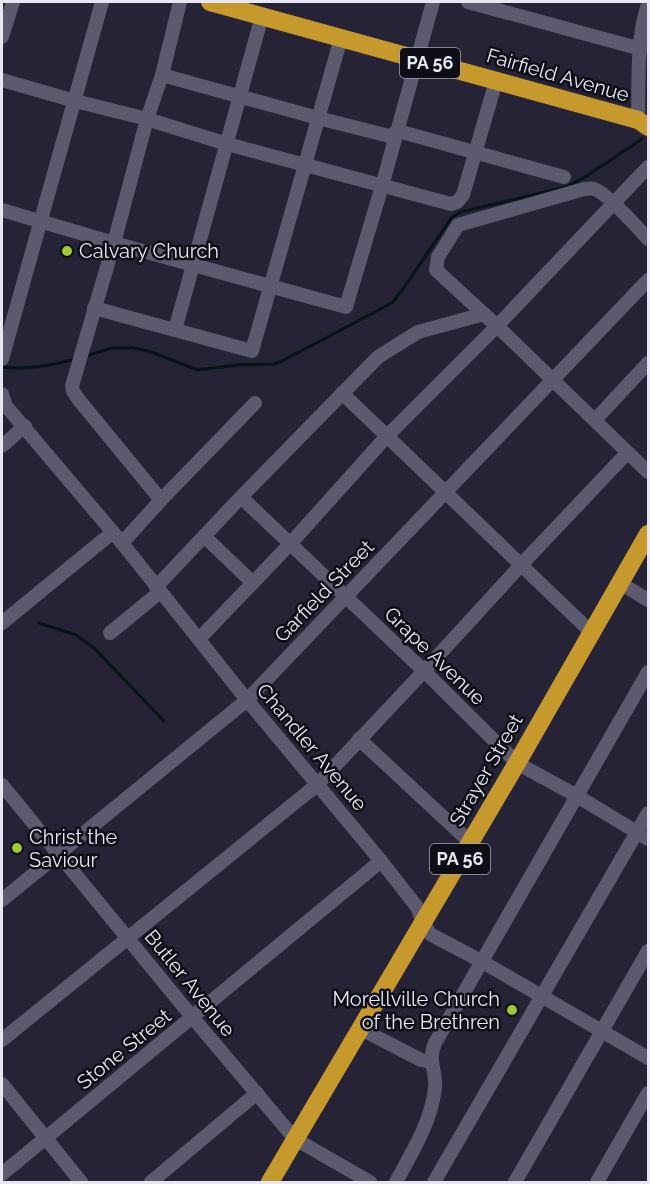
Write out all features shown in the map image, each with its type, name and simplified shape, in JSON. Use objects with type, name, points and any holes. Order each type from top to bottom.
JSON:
[{"type":"highway","name":"Fairfield Avenue","points":[[210,2],[643,124]]},
{"type":"highway","name":"Strayer Street","points":[[270,1182],[648,534]]},
{"type":"street","points":[[2,37],[5,15],[13,2]]},
{"type":"street","points":[[2,359],[102,2]]},
{"type":"street","points":[[161,500],[79,400],[72,386],[147,119],[162,75],[180,2]]},
{"type":"street","points":[[2,210],[346,307],[433,2]]},
{"type":"street","points":[[468,2],[641,49]]},
{"type":"street","points":[[643,124],[641,49],[648,5]]},
{"type":"street","points":[[175,330],[262,16]]},
{"type":"street","points":[[94,308],[252,351],[341,38]]},
{"type":"street","points":[[162,75],[390,136],[398,130]]},
{"type":"street","points":[[2,80],[147,119],[226,144],[451,204],[457,202],[463,195],[496,81]]},
{"type":"street","points":[[398,130],[564,177]]},
{"type":"street","points":[[199,639],[290,544],[387,436],[497,326],[648,167]]},
{"type":"street","points":[[648,239],[600,191],[592,188],[584,189],[458,225],[438,257],[436,270],[648,472]]},
{"type":"street","name":"Garfield Street","points":[[2,900],[247,700],[648,280]]},
{"type":"street","points":[[110,633],[158,590],[204,536],[378,357],[418,332],[484,314]]},
{"type":"street","points":[[595,420],[648,363]]},
{"type":"street","points":[[342,393],[592,633]]},
{"type":"street","name":"Chandler Avenue","points":[[2,394],[6,406],[25,426],[381,861],[417,907],[430,934],[648,1058]]},
{"type":"street","points":[[4,616],[117,538],[161,500],[255,403]]},
{"type":"street","points":[[2,446],[25,426]]},
{"type":"street","points":[[2,1040],[318,784],[627,453]]},
{"type":"street","name":"Grape Avenue","points":[[241,497],[424,671],[516,763],[643,836]]},
{"type":"street","points":[[204,536],[253,583]]},
{"type":"street","points":[[620,583],[648,600]]},
{"type":"street","points":[[396,1182],[431,1112],[435,1085],[431,1052],[435,1043],[648,672]]},
{"type":"street","points":[[359,739],[470,842]]},
{"type":"street","name":"Butler Avenue","points":[[2,784],[295,1139],[370,1182]]},
{"type":"street","points":[[441,1180],[542,997],[643,836],[648,813]]},
{"type":"street","name":"Stone Street","points":[[2,1174],[381,861]]},
{"type":"street","points":[[515,1182],[648,951]]},
{"type":"street","points":[[360,1028],[421,1060],[431,1062]]},
{"type":"street","points":[[2,1084],[81,1182]]},
{"type":"street","points":[[152,1182],[257,1093]]},
{"type":"street","points":[[597,1182],[648,1093]]},
{"type":"waterway","points":[[85,356],[112,348],[133,348],[151,352],[198,370],[237,365],[274,364],[392,303],[452,217],[461,212],[566,187],[642,139]]},
{"type":"waterway","points":[[2,367],[39,367],[75,359]]},
{"type":"waterway","points":[[39,623],[76,635],[94,648],[164,721]]},
{"type":"place","name":"Calvary Church","points":[[67,251]]},
{"type":"place","name":"Christ the Saviour","points":[[17,848]]},
{"type":"place","name":"Morellville Church of the Brethren","points":[[512,1010]]}]
